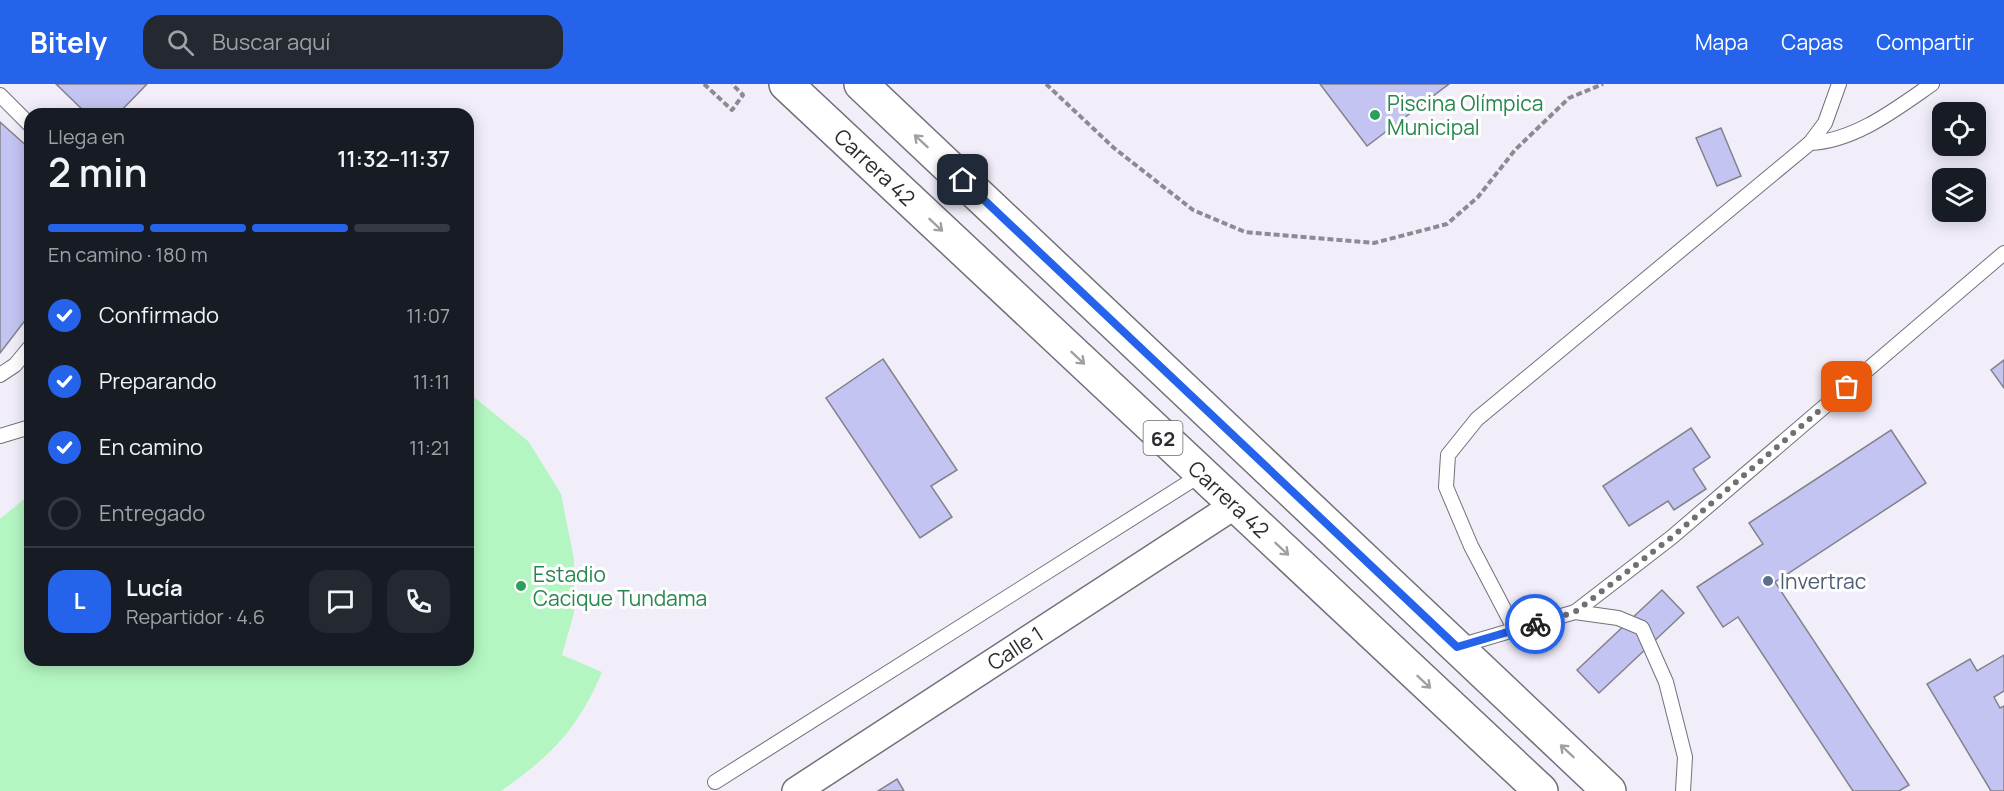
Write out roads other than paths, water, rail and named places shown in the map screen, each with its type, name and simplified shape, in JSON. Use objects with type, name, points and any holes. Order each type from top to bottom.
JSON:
[{"type":"highway","name":"Carrera 42","points":[[786,84],[1541,791]]},
{"type":"highway","name":"62","points":[[861,84],[1609,791]]},
{"type":"street","name":"Calle 1","points":[[796,791],[1235,505]]},
{"type":"lane","points":[[1515,630],[1471,546],[1446,487],[1448,455],[1477,419],[1810,143],[1825,123],[1839,84]]},
{"type":"lane","points":[[1810,143],[1831,142],[1855,131],[1898,108],[1932,84]]},
{"type":"lane","points":[[0,95],[24,119]]},
{"type":"lane","points":[[1457,647],[1575,612],[1672,537],[2004,253]]},
{"type":"lane","points":[[0,375],[15,365],[24,354]]},
{"type":"lane","points":[[0,436],[24,429]]},
{"type":"lane","points":[[715,782],[1202,474]]},
{"type":"lane","points":[[1575,612],[1618,618],[1642,628],[1665,682],[1685,757],[1683,791]]},
{"type":"place","name":"Piscina Olímpica Municipal","points":[[1375,115]]},
{"type":"place","name":"Invertrac","points":[[1768,581]]},
{"type":"place","name":"Estadio Cacique Tundama","points":[[521,586]]}]
